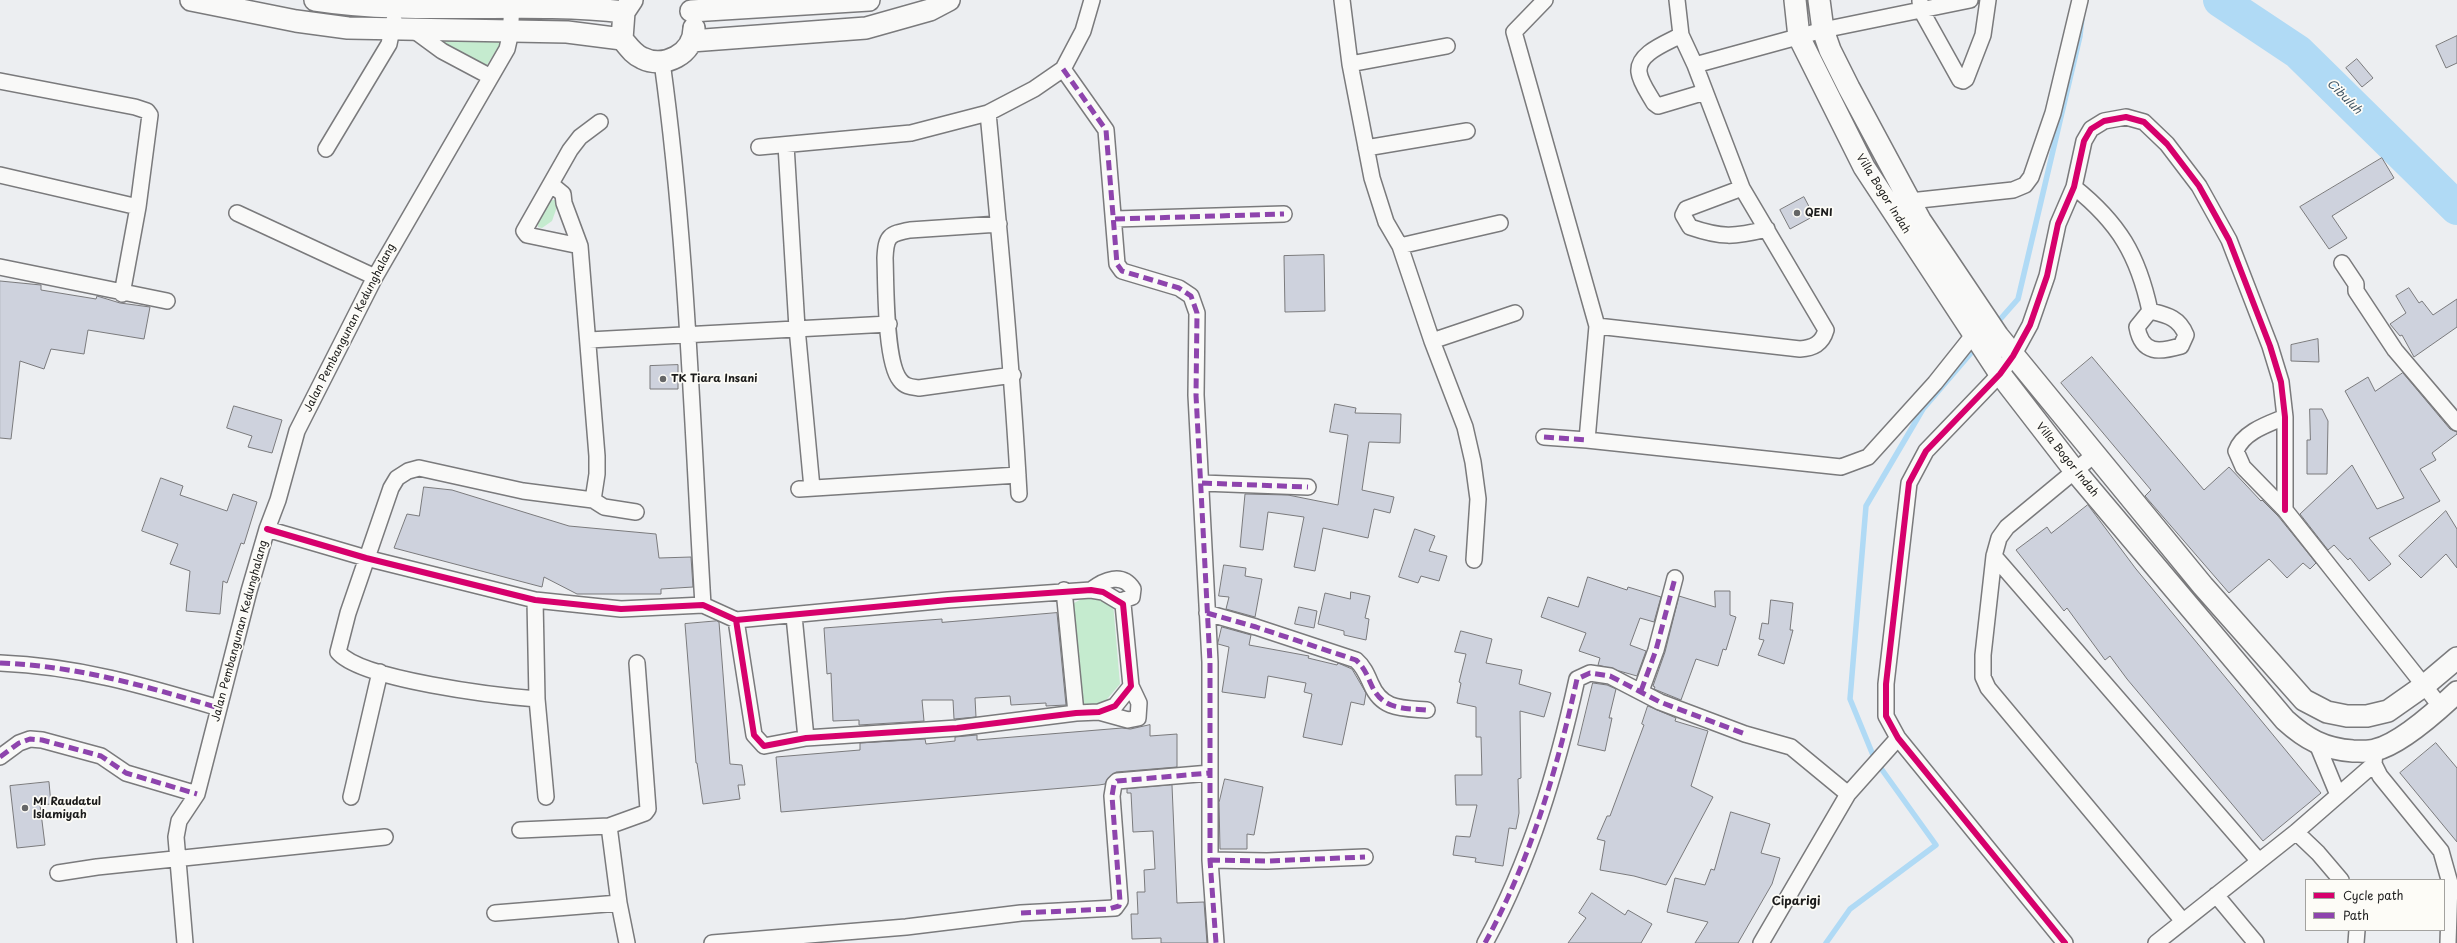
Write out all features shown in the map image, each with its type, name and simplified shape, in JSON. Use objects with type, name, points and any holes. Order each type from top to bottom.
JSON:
[{"type":"street","points":[[315,0],[394,7],[554,3],[600,8],[628,6],[622,39]]},
{"type":"street","points":[[204,1],[323,25],[403,29],[567,32],[622,39],[634,53],[641,58],[662,62],[678,56],[691,41],[694,26],[688,6],[869,0]]},
{"type":"street","points":[[691,41],[866,28],[930,10],[949,0]]},
{"type":"street","points":[[759,148],[911,133],[988,113],[1034,89],[1063,69],[1083,31],[1092,0]]},
{"type":"street","points":[[1342,0],[1350,64],[1366,148],[1379,204],[1386,222],[1400,246],[1432,341],[1465,427],[1473,462],[1478,499],[1474,560]]},
{"type":"street","points":[[1545,0],[1519,24],[1514,32],[1514,39],[1527,74],[1597,326],[1587,440]]},
{"type":"street","points":[[1597,326],[1800,349],[1812,348],[1820,342],[1826,330],[1742,188],[1695,65],[1681,35],[1677,0]]},
{"type":"street","name":"Villa Bogor Indah","points":[[1796,0],[1799,37],[1864,167],[1983,338],[2000,374],[2075,471],[2286,720],[2302,736],[2317,744],[2375,757],[2442,707],[2457,692]]},
{"type":"street","name":"Villa Bogor Indah","points":[[1819,0],[1823,30],[1830,50],[1910,201],[1982,311],[1983,338]]},
{"type":"street","points":[[1695,65],[1920,5],[1970,0]]},
{"type":"street","points":[[1920,5],[1960,80],[1963,81],[1966,79],[1983,34],[1988,0]]},
{"type":"street","points":[[1910,201],[2013,190],[2025,185],[2031,177],[2053,113],[2080,0]]},
{"type":"street","name":"Jalan Pembangunan Kedunghalang","points":[[185,943],[175,843],[179,821],[197,794],[267,528],[278,500],[297,431],[374,277],[509,45],[512,5]]},
{"type":"street","points":[[394,7],[403,29],[490,76]]},
{"type":"street","points":[[326,149],[380,60],[403,29]]},
{"type":"street","points":[[1681,35],[1647,54],[1640,64],[1639,73],[1654,103],[1658,106],[1705,92]]},
{"type":"street","points":[[1350,64],[1447,46]]},
{"type":"street","points":[[662,62],[672,133],[687,335],[703,605]]},
{"type":"street","points":[[1063,69],[1106,130],[1118,264],[1122,271],[1174,286],[1190,296],[1195,304],[1198,337],[1196,395],[1202,484],[1210,692],[1210,860],[1216,943]]},
{"type":"street","points":[[0,81],[147,111],[150,123],[138,207],[122,294]]},
{"type":"street","points":[[988,113],[999,224],[1004,305],[1013,375],[1019,494]]},
{"type":"street","points":[[2065,943],[1898,738],[1886,716],[1886,684],[1909,483],[1926,450],[2000,374],[2014,356],[2033,318],[2047,276],[2058,224],[2074,187],[2084,141],[2091,129],[2104,122],[2126,117],[2144,122],[2167,144],[2199,186],[2229,240],[2270,346],[2280,382],[2285,417],[2285,510]]},
{"type":"street","points":[[580,246],[543,240],[525,233],[525,228],[552,185],[570,150],[580,137],[600,122]]},
{"type":"street","points":[[1366,148],[1467,131]]},
{"type":"street","points":[[786,145],[805,488],[1018,475]]},
{"type":"street","points":[[0,175],[138,207]]},
{"type":"street","points":[[552,185],[563,194],[564,203],[580,246],[589,340],[597,456],[597,474],[593,500]]},
{"type":"street","points":[[2074,187],[2098,206],[2122,234],[2144,283],[2150,311]]},
{"type":"street","points":[[1742,188],[1686,209],[1683,215],[1690,227],[1715,235],[1738,236],[1767,229]]},
{"type":"street","points":[[236,213],[374,277]]},
{"type":"street","points":[[1115,219],[1284,214]]},
{"type":"street","points":[[1400,246],[1500,223]]},
{"type":"street","points":[[999,224],[910,230],[896,232],[889,236],[885,243],[884,258],[888,324],[891,356],[895,373],[900,381],[908,387],[919,388],[1013,375]]},
{"type":"street","points":[[2342,263],[2356,284],[2356,291],[2395,350],[2457,424]]},
{"type":"street","points":[[0,267],[122,294],[166,301]]},
{"type":"street","points":[[1432,341],[1515,313]]},
{"type":"street","points":[[589,340],[888,324]]},
{"type":"street","points":[[1544,437],[1587,440],[1841,467],[1851,465],[1868,457],[1935,383],[1983,338]]},
{"type":"street","name":"Villa Bogor Indah","points":[[1983,338],[2014,356],[2202,586],[2304,700],[2327,712],[2347,716],[2367,716],[2388,712],[2425,685],[2457,658]]},
{"type":"street","points":[[2285,417],[2247,436],[2239,444],[2236,451],[2243,467],[2285,510],[2442,707]]},
{"type":"street","points":[[2094,455],[2007,527],[1998,538],[1994,556],[1983,655],[1983,677],[1988,688],[2182,920]]},
{"type":"street","points":[[537,699],[491,695],[380,672],[349,660],[338,652],[341,634],[391,488],[397,478],[414,470],[437,472],[523,491],[593,500],[604,507],[636,512]]},
{"type":"street","points":[[1202,484],[1308,487]]},
{"type":"street","points":[[267,528],[366,558],[535,600],[621,609],[703,605],[736,620],[794,616],[1064,590],[1091,590],[1103,592],[1120,601],[1124,606],[1131,686],[1139,703],[1138,718],[1128,720],[1099,712],[1076,712],[957,728],[806,738],[764,746],[756,739],[736,620]]},
{"type":"street","points":[[1994,556],[2258,860]]},
{"type":"street","points":[[1091,590],[1110,579],[1116,578],[1127,582],[1133,589],[1132,597],[1120,601]]},
{"type":"street","points":[[1641,691],[1656,650],[1674,578]]},
{"type":"street","points":[[1064,590],[1076,712]]},
{"type":"street","points":[[535,600],[537,699],[546,797]]},
{"type":"street","points":[[1207,613],[1256,627],[1356,660],[1363,666],[1376,695],[1380,700],[1390,705],[1427,710]]},
{"type":"street","points":[[794,616],[806,738]]},
{"type":"street","points":[[520,830],[609,826],[645,813],[648,809],[637,663]]},
{"type":"street","points":[[0,664],[40,665],[127,680],[219,708]]},
{"type":"street","points":[[351,797],[380,672]]},
{"type":"street","points":[[1485,943],[1504,909],[1533,837],[1563,743],[1577,679],[1590,673],[1610,676],[1660,702],[1745,734],[1791,747],[1848,794]]},
{"type":"street","points":[[1099,712],[1115,706],[1131,686]]},
{"type":"street","points":[[1761,943],[1848,794],[1898,738]]},
{"type":"street","points":[[0,757],[19,744],[30,739],[42,740],[101,756],[126,773],[197,794]]},
{"type":"street","points":[[2317,744],[2338,794]]},
{"type":"street","points":[[2156,943],[2182,920],[2296,832],[2338,794],[2375,757]]},
{"type":"street","points":[[2375,757],[2380,776],[2441,851],[2450,883],[2448,943]]},
{"type":"street","points":[[712,943],[906,927],[1021,912],[1115,908],[1120,901],[1112,796],[1114,784],[1117,781],[1210,773]]},
{"type":"street","points":[[609,826],[619,903],[627,943]]},
{"type":"street","points":[[2296,832],[2318,853],[2339,879]]},
{"type":"street","points":[[58,873],[97,867],[385,837]]},
{"type":"street","points":[[1210,860],[1267,861],[1365,857]]},
{"type":"street","points":[[2216,895],[2256,943]]},
{"type":"street","points":[[495,913],[619,903]]},
{"type":"street","points":[[2356,943],[2357,931]]},
{"type":"green space","points":[[442,37],[502,41],[487,65],[483,67],[440,42]]},
{"type":"green space","points":[[550,200],[555,200],[558,204],[552,221],[542,228],[538,227],[538,223]]},
{"type":"green space","points":[[1095,592],[1113,603],[1120,684],[1102,705],[1084,705],[1081,702],[1072,604]]},
{"type":"building","points":[[2457,36],[2457,63],[2446,68],[2436,46]]},
{"type":"building","points":[[2357,59],[2373,78],[2362,87],[2346,68]]},
{"type":"building","points":[[2382,158],[2394,178],[2332,216],[2347,238],[2329,249],[2300,207]]},
{"type":"building","name":"QENI","points":[[1804,197],[1814,216],[1790,229],[1780,210]]},
{"type":"building","points":[[1324,255],[1325,311],[1285,312],[1284,256]]},
{"type":"building","points":[[0,281],[41,285],[41,290],[96,299],[97,296],[120,303],[150,307],[144,339],[88,330],[84,354],[51,349],[44,369],[20,361],[11,439],[0,438]]},
{"type":"building","points":[[2409,288],[2419,303],[2422,301],[2433,315],[2457,299],[2457,327],[2414,357],[2402,335],[2400,336],[2390,324],[2406,313],[2396,296]]},
{"type":"building","points":[[2318,339],[2319,362],[2291,361],[2291,345]]},
{"type":"building","points":[[2092,357],[2204,490],[2229,467],[2261,501],[2262,500],[2278,516],[2316,563],[2310,569],[2303,563],[2287,578],[2269,559],[2229,593],[2145,496],[2151,490],[2061,383]]},
{"type":"building","points":[[678,365],[678,389],[650,389],[650,366]]},
{"type":"building","points":[[2403,373],[2450,429],[2457,432],[2457,434],[2432,453],[2436,460],[2420,469],[2440,501],[2369,538],[2391,564],[2369,581],[2350,558],[2348,560],[2334,545],[2328,550],[2300,514],[2352,465],[2377,509],[2404,498],[2345,391],[2368,377],[2375,391]]},
{"type":"building","points":[[1335,404],[1356,408],[1355,413],[1401,414],[1400,443],[1369,442],[1362,490],[1394,497],[1390,513],[1374,509],[1368,538],[1323,528],[1315,571],[1294,567],[1304,517],[1268,512],[1263,550],[1240,547],[1245,494],[1288,495],[1338,505],[1348,435],[1330,432]]},
{"type":"building","points":[[234,406],[282,420],[272,453],[248,447],[252,436],[227,428]]},
{"type":"building","points":[[2310,409],[2322,409],[2328,421],[2327,474],[2307,474],[2307,440],[2310,440]]},
{"type":"building","points":[[161,478],[183,486],[180,495],[227,511],[233,494],[257,502],[244,544],[241,543],[227,583],[223,581],[220,614],[186,611],[190,571],[170,564],[178,544],[142,531]]},
{"type":"building","points":[[424,487],[452,490],[569,526],[656,534],[659,558],[691,557],[693,587],[661,589],[661,594],[577,594],[544,577],[542,587],[394,548],[407,514],[419,516]]},
{"type":"building","points":[[2088,505],[2136,569],[2321,793],[2263,841],[2127,679],[2110,656],[2105,660],[2067,608],[2064,611],[2016,550],[2047,527],[2051,533]]},
{"type":"building","points":[[2446,511],[2457,529],[2457,568],[2446,554],[2421,578],[2399,556]]},
{"type":"building","points":[[1415,529],[1435,536],[1429,551],[1447,556],[1439,581],[1421,576],[1418,583],[1399,577]]},
{"type":"building","points":[[1224,565],[1246,568],[1245,576],[1262,579],[1255,617],[1226,609],[1229,597],[1219,596]]},
{"type":"building","points":[[1588,577],[1627,590],[1628,587],[1661,597],[1654,622],[1640,618],[1630,645],[1646,651],[1637,676],[1598,665],[1600,658],[1579,651],[1586,633],[1541,617],[1548,597],[1578,607]]},
{"type":"building","points":[[1715,591],[1730,591],[1730,615],[1736,617],[1726,650],[1723,649],[1718,666],[1696,659],[1681,700],[1654,689],[1655,687],[1653,686],[1665,652],[1679,596],[1715,607]]},
{"type":"building","points":[[1351,592],[1370,596],[1365,618],[1369,619],[1366,640],[1344,635],[1344,631],[1318,624],[1325,593],[1350,599]]},
{"type":"building","points":[[1771,600],[1793,603],[1790,630],[1793,630],[1784,664],[1758,655],[1764,640],[1759,639],[1762,623],[1768,624]]},
{"type":"building","points":[[1299,607],[1317,611],[1314,628],[1295,624]]},
{"type":"building","points":[[1057,613],[1066,705],[1046,706],[1046,703],[1011,705],[1010,696],[975,698],[976,717],[954,719],[953,700],[922,700],[924,721],[859,725],[859,720],[833,721],[831,673],[827,674],[824,628],[942,619],[942,622]]},
{"type":"building","points":[[719,622],[730,764],[742,765],[745,785],[738,785],[740,799],[703,804],[696,763],[685,624]]},
{"type":"building","points":[[1222,627],[1251,635],[1249,645],[1309,656],[1308,658],[1337,665],[1338,663],[1352,669],[1366,693],[1364,705],[1351,702],[1342,745],[1303,737],[1312,694],[1304,692],[1306,683],[1268,676],[1265,698],[1222,692],[1229,647],[1218,644]]},
{"type":"building","points":[[1461,631],[1492,639],[1486,663],[1522,670],[1519,684],[1551,693],[1544,717],[1520,711],[1521,778],[1518,779],[1519,813],[1516,829],[1509,828],[1503,866],[1475,862],[1476,858],[1453,855],[1456,836],[1470,837],[1477,805],[1456,805],[1455,775],[1482,775],[1481,737],[1476,737],[1476,707],[1457,703],[1461,683],[1459,682],[1466,654],[1455,652]]},
{"type":"building","points":[[1593,683],[1607,685],[1616,689],[1609,718],[1612,718],[1605,751],[1578,745]]},
{"type":"building","points":[[1648,706],[1676,718],[1675,721],[1708,731],[1691,786],[1713,797],[1666,885],[1634,876],[1600,870],[1605,841],[1597,839],[1607,816],[1610,816],[1644,725],[1642,724]]},
{"type":"building","points":[[1150,725],[1150,736],[1177,734],[1177,767],[1116,772],[1108,778],[1105,784],[1099,785],[781,812],[776,757],[860,750],[860,743],[925,739],[926,744],[955,741],[955,737],[977,735],[977,740],[1122,728],[1130,729]]},
{"type":"building","points":[[2436,743],[2457,768],[2457,842],[2400,773]]},
{"type":"building","points":[[1225,779],[1263,787],[1254,835],[1247,834],[1247,849],[1220,849],[1219,803]]},
{"type":"building","points":[[49,782],[51,804],[40,805],[45,845],[17,848],[10,786]]},
{"type":"building","points":[[1172,785],[1177,903],[1204,902],[1207,943],[1161,943],[1161,938],[1132,939],[1131,914],[1138,914],[1137,892],[1145,892],[1144,870],[1155,869],[1153,831],[1133,832],[1131,793],[1127,793],[1127,789]]},
{"type":"building","points":[[1731,812],[1770,824],[1761,853],[1780,858],[1772,884],[1738,943],[1695,943],[1708,922],[1667,912],[1675,878],[1705,885],[1711,869],[1714,870]]},
{"type":"building","points":[[1592,893],[1625,915],[1628,910],[1652,924],[1641,943],[1568,943],[1586,918],[1579,913]]},
{"type":"waterway","name":"Cibuluh","points":[[2220,0],[2298,52],[2457,208]]},
{"type":"waterway","points":[[1996,324],[2018,299],[2080,36],[2082,18]]},
{"type":"waterway","points":[[1826,943],[1850,909],[1936,845],[1875,760],[1850,699],[1866,506],[1923,409],[1977,346]]},
{"type":"marked path","points":[[1063,69],[1106,130],[1117,264],[1122,271],[1179,288],[1191,296],[1197,313],[1196,395],[1210,662],[1210,860],[1216,943]]},
{"type":"marked path","points":[[1115,219],[1284,214]]},
{"type":"marked path","points":[[1544,437],[1587,440]]},
{"type":"marked path","points":[[1202,483],[1308,487]]},
{"type":"marked path","points":[[1641,691],[1656,650],[1675,578]]},
{"type":"marked path","points":[[1207,613],[1256,627],[1356,660],[1365,671],[1381,699],[1401,708],[1427,710]]},
{"type":"marked path","points":[[0,663],[57,668],[111,678],[219,708]]},
{"type":"marked path","points":[[1485,943],[1516,880],[1529,847],[1561,747],[1577,679],[1590,673],[1610,676],[1660,702],[1745,734]]},
{"type":"marked path","points":[[0,757],[19,743],[30,739],[42,740],[101,756],[126,773],[197,794]]},
{"type":"marked path","points":[[1021,913],[1109,909],[1119,906],[1120,901],[1112,796],[1114,784],[1117,781],[1210,773]]},
{"type":"marked path","points":[[1210,860],[1267,861],[1365,857]]},
{"type":"cycle path","points":[[2065,943],[1898,738],[1886,716],[1886,684],[1909,483],[1926,451],[2000,374],[2013,356],[2030,325],[2047,276],[2058,224],[2074,187],[2084,141],[2091,129],[2104,121],[2126,117],[2144,122],[2167,144],[2199,186],[2229,240],[2270,346],[2281,382],[2285,417],[2285,510]]},
{"type":"cycle path","points":[[267,529],[366,558],[535,600],[621,609],[703,605],[736,620],[948,600],[1091,590],[1103,592],[1123,604],[1131,686],[1115,706],[1099,712],[1076,713],[957,728],[806,738],[764,746],[754,735],[736,620]]},
{"type":"place","name":"QENI","points":[[1797,213]]},
{"type":"place","name":"TK Tiara Insani","points":[[663,379]]},
{"type":"place","name":"MI Raudatul Islamiyah","points":[[25,808]]},
{"type":"district","name":"Ciparigi","points":[[1796,902]]}]
